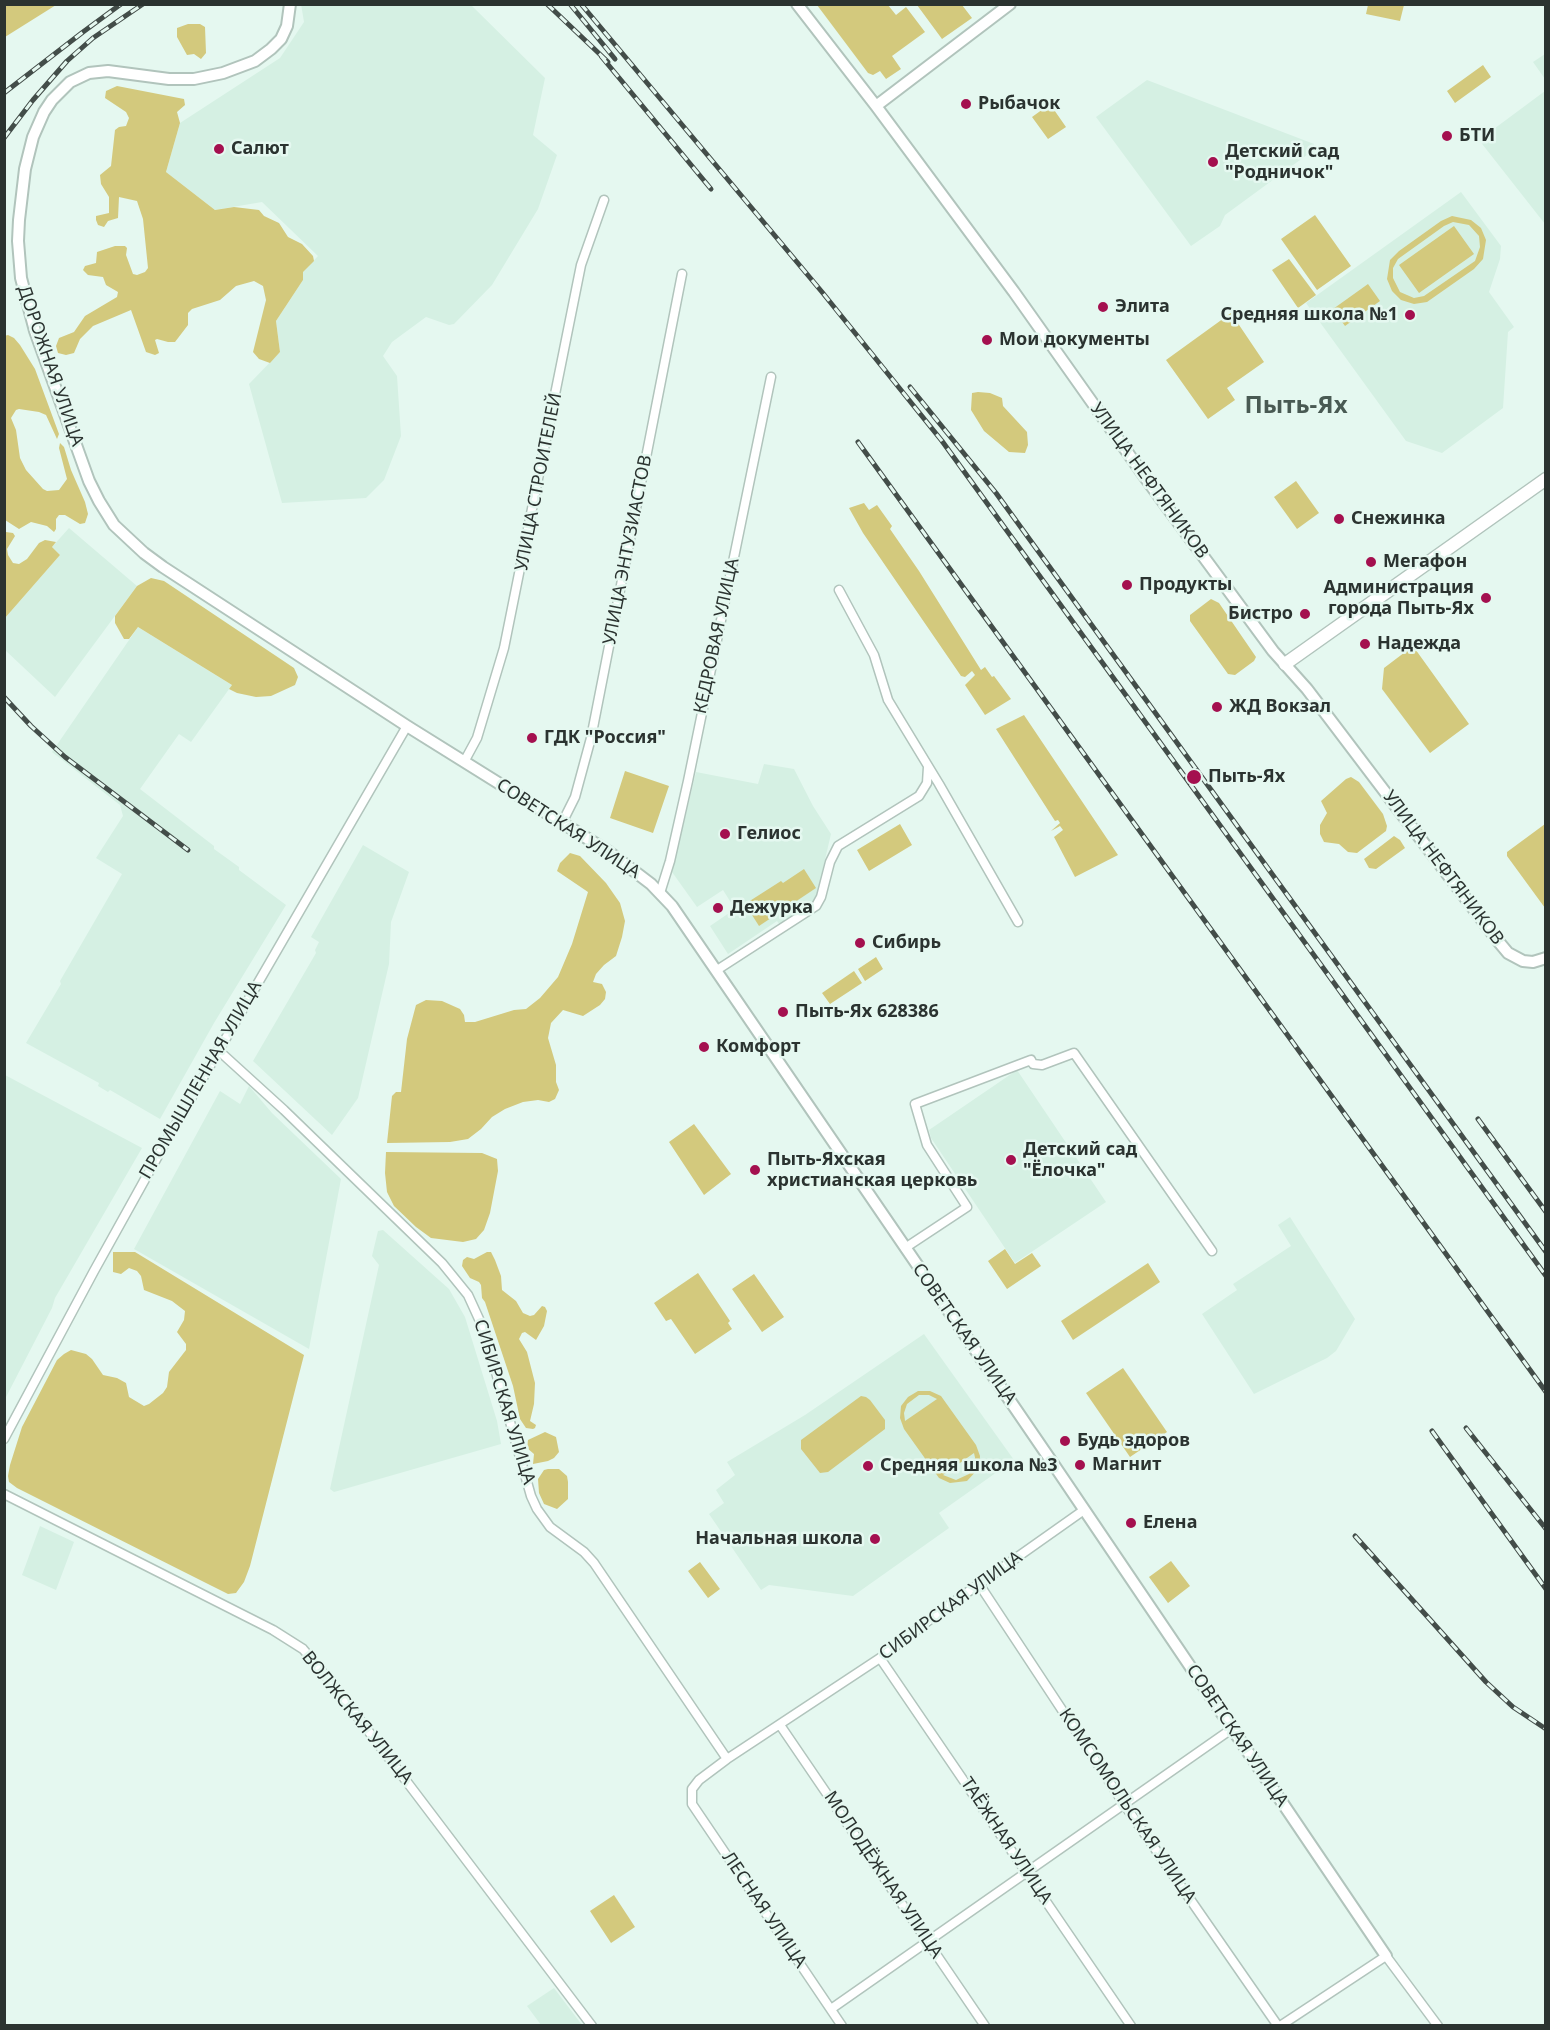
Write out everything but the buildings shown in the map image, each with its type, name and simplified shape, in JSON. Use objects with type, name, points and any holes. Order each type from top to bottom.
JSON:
[{"type":"main road","points":[[1285,664],[1545,479]]},
{"type":"street","name":"ДОРОЖНАЯ УЛИЦА","points":[[290,4],[287,26],[280,39],[263,56],[239,68],[213,76],[184,79],[98,71],[80,76],[62,90],[44,112],[29,152],[19,220],[21,278],[32,322],[89,481],[114,525],[163,567],[407,726]]},
{"type":"street","name":"УЛИЦА НЕФТЯНИКОВ","points":[[797,4],[876,106],[1017,297],[1154,489],[1285,664],[1307,689],[1508,953],[1518,960],[1528,962],[1545,958]]},
{"type":"street","points":[[876,106],[1010,4]]},
{"type":"street","name":"УЛИЦА СТРОИТЕЛЕЙ","points":[[464,762],[477,738],[504,648],[581,266],[604,200]]},
{"type":"street","name":"УЛИЦА ЭНТУЗИАСТОВ","points":[[562,823],[575,797],[591,738],[682,274]]},
{"type":"street","name":"КЕДРОВАЯ УЛИЦА","points":[[660,893],[670,861],[688,781],[771,377]]},
{"type":"street","points":[[839,590],[874,655],[888,700],[1018,922]]},
{"type":"street","name":"СОВЕТСКАЯ УЛИЦА","points":[[407,726],[625,863],[660,893],[685,922],[1386,1956],[1438,2025]]},
{"type":"street","name":"ПРОМЫШЛЕННАЯ УЛИЦА","points":[[4,1440],[94,1270],[218,1050],[407,726]]},
{"type":"street","points":[[717,970],[816,906],[821,897],[830,862],[838,846],[920,796],[927,783],[927,766]]},
{"type":"street","name":"СИБИРСКАЯ УЛИЦА","points":[[218,1050],[284,1110],[441,1263],[468,1295],[484,1330],[537,1509],[550,1527],[585,1552],[594,1563],[727,1759]]},
{"type":"street","points":[[905,1248],[967,1207],[927,1145],[915,1104],[1031,1060],[1033,1064],[1042,1065],[1074,1053],[1212,1251]]},
{"type":"street","name":"ВОЛЖСКАЯ УЛИЦА","points":[[4,1494],[273,1630],[303,1649],[335,1687],[592,2025]]},
{"type":"street","name":"СИБИРСКАЯ УЛИЦА","points":[[691,1794],[694,1784],[727,1759],[880,1658],[1084,1510]]},
{"type":"street","name":"КОМСОМОЛЬСКАЯ УЛИЦА","points":[[979,1584],[1124,1804],[1279,2025]]},
{"type":"street","name":"ТАЁЖНАЯ УЛИЦА","points":[[880,1658],[1131,2025]]},
{"type":"street","name":"МОЛОДЁЖНАЯ УЛИЦА","points":[[780,1725],[985,2025]]},
{"type":"street","points":[[831,2009],[1233,1728]]},
{"type":"street","name":"ЛЕСНАЯ УЛИЦА","points":[[691,1794],[692,1804],[842,2025]]},
{"type":"street","points":[[1279,2025],[1386,1956]]},
{"type":"shaded area","points":[[5,4],[56,4],[56,5],[5,37]]},
{"type":"shaded area","points":[[301,4],[471,5],[545,78],[533,135],[557,155],[538,209],[492,285],[454,324],[449,325],[426,317],[392,342],[383,356],[397,376],[401,436],[384,480],[366,498],[282,503],[249,384],[280,352],[276,321],[303,280],[303,272],[318,256],[262,202],[215,210],[166,172],[180,123],[280,58],[304,22]]},
{"type":"shaded area","points":[[1368,4],[1404,5],[1400,21],[1366,14]]},
{"type":"shaded area","points":[[817,5],[888,5],[896,15],[906,7],[925,32],[892,56],[901,69],[886,79],[880,71],[873,75],[868,73]]},
{"type":"shaded area","points":[[917,5],[962,5],[972,18],[942,39]]},
{"type":"shaded area","points":[[188,24],[200,24],[205,27],[206,53],[201,59],[194,54],[187,55],[177,37],[177,28]]},
{"type":"shaded area","points":[[1545,54],[1545,79],[1533,62]]},
{"type":"shaded area","points":[[1483,65],[1491,77],[1455,103],[1447,91]]},
{"type":"shaded area","name":"Детский сад \"Родничок\"","points":[[1147,80],[1314,144],[1315,149],[1225,215],[1220,226],[1191,246],[1096,117]]},
{"type":"shaded area","points":[[117,86],[184,99],[185,105],[177,112],[180,123],[166,172],[215,210],[234,207],[259,210],[264,216],[279,223],[288,237],[302,244],[313,256],[314,261],[303,272],[303,280],[276,321],[280,352],[270,363],[259,359],[253,352],[266,300],[263,286],[254,281],[236,286],[220,300],[192,309],[188,313],[188,325],[175,342],[155,340],[159,353],[155,355],[146,352],[131,310],[93,326],[80,339],[74,353],[66,355],[58,353],[56,346],[59,338],[74,332],[85,316],[117,297],[118,292],[106,285],[103,277],[88,275],[83,270],[85,266],[96,263],[97,252],[115,246],[125,246],[133,274],[145,272],[148,268],[143,219],[137,201],[119,197],[118,218],[108,221],[104,227],[98,225],[96,220],[96,216],[109,213],[109,197],[101,184],[100,175],[111,166],[115,130],[126,126],[129,118],[126,112],[105,98],[106,91]]},
{"type":"shaded area","points":[[1545,91],[1545,224],[1479,140]]},
{"type":"shaded area","points":[[1050,104],[1066,127],[1048,139],[1032,117]]},
{"type":"shaded area","name":"Средняя школа №1","points":[[1461,192],[1501,246],[1500,259],[1489,292],[1514,327],[1508,332],[1503,408],[1442,453],[1406,441],[1306,303]]},
{"type":"shaded area","points":[[1315,215],[1351,266],[1317,290],[1281,239]]},
{"type":"shaded area","points":[[1452,216],[1471,220],[1481,228],[1486,240],[1483,259],[1474,269],[1427,302],[1414,304],[1401,300],[1392,291],[1387,279],[1390,260],[1441,221]],"holes":[[[1453,222],[1469,225],[1479,236],[1480,247],[1475,261],[1424,296],[1414,298],[1400,292],[1393,278],[1393,268],[1398,259],[1444,226]]]},
{"type":"shaded area","points":[[1454,226],[1474,254],[1419,293],[1399,265]]},
{"type":"shaded area","points":[[1289,259],[1316,295],[1298,308],[1272,270]]},
{"type":"shaded area","points":[[1368,284],[1380,301],[1345,326],[1333,309]]},
{"type":"shaded area","points":[[1231,313],[1264,362],[1227,388],[1235,400],[1208,419],[1166,360]]},
{"type":"shaded area","points":[[8,335],[20,345],[35,369],[59,434],[57,439],[46,415],[39,412],[16,410],[11,418],[16,430],[20,458],[26,470],[43,489],[59,490],[67,479],[59,448],[60,443],[64,447],[85,502],[88,514],[85,523],[80,524],[65,515],[59,515],[54,532],[47,526],[31,522],[19,529],[5,520],[4,336]]},
{"type":"shaded area","points":[[972,393],[990,393],[1002,398],[1003,406],[1027,432],[1028,445],[1025,453],[1009,452],[984,431],[971,410]]},
{"type":"shaded area","points":[[1296,481],[1319,513],[1297,529],[1274,497]]},
{"type":"shaded area","points":[[864,503],[869,510],[877,505],[981,670],[985,667],[1011,699],[985,715],[965,685],[975,675],[972,671],[965,677],[961,676],[863,533],[849,508]]},
{"type":"shaded area","points":[[69,528],[137,586],[55,697],[5,650],[5,618],[60,555],[52,547]]},
{"type":"shaded area","points":[[13,533],[15,536],[7,549],[13,563],[19,564],[27,559],[39,543],[45,540],[56,542],[52,547],[60,555],[5,618],[4,534]]},
{"type":"shaded area","points":[[151,578],[164,581],[294,668],[298,677],[295,685],[271,696],[256,697],[237,693],[229,689],[232,685],[138,627],[129,639],[124,639],[115,623],[115,616],[137,586]]},
{"type":"shaded area","points":[[1211,599],[1219,603],[1256,657],[1235,675],[1228,674],[1190,621],[1190,615]]},
{"type":"shaded area","points":[[138,627],[232,685],[191,742],[179,734],[140,789],[214,846],[214,849],[239,867],[239,870],[286,905],[214,1023],[160,1119],[110,1090],[108,1092],[98,1086],[99,1083],[26,1043],[122,874],[96,858],[123,816],[120,805],[52,752]]},
{"type":"shaded area","points":[[1413,646],[1469,724],[1430,753],[1382,689],[1384,668]]},
{"type":"shaded area","points":[[1024,715],[1118,855],[1075,877],[1054,837],[1063,830],[1060,826],[1051,831],[1060,823],[1058,820],[1055,821],[996,729]]},
{"type":"shaded area","points":[[764,764],[794,769],[831,834],[815,902],[780,925],[777,921],[728,954],[710,926],[735,909],[723,890],[697,907],[672,872],[696,772],[758,784]]},
{"type":"shaded area","points":[[625,771],[669,786],[653,833],[610,818]]},
{"type":"shaded area","points":[[1351,777],[1359,782],[1383,814],[1387,826],[1386,831],[1357,853],[1348,852],[1339,844],[1324,842],[1320,834],[1320,825],[1327,813],[1321,801]]},
{"type":"shaded area","points":[[900,824],[912,845],[869,871],[857,850]]},
{"type":"shaded area","points":[[1545,824],[1546,908],[1507,856],[1507,852]]},
{"type":"shaded area","points":[[1394,836],[1405,848],[1376,869],[1369,868],[1364,859]]},
{"type":"shaded area","points":[[363,845],[409,872],[391,922],[389,964],[358,1098],[332,1135],[253,1061],[316,953],[319,942],[311,937]]},
{"type":"shaded area","points":[[570,853],[580,856],[606,883],[620,903],[625,921],[616,956],[596,974],[593,982],[602,984],[606,992],[605,999],[583,1016],[563,1010],[551,1023],[548,1038],[556,1065],[556,1082],[559,1090],[555,1099],[549,1102],[538,1100],[523,1102],[505,1109],[492,1117],[468,1139],[450,1142],[387,1143],[392,1096],[396,1092],[401,1092],[407,1039],[416,1005],[426,1000],[442,1001],[460,1009],[465,1022],[475,1022],[514,1010],[526,1009],[540,998],[558,977],[572,944],[588,892],[557,871],[560,863]]},
{"type":"shaded area","points":[[804,869],[816,888],[759,926],[745,904]]},
{"type":"shaded area","points":[[876,957],[883,969],[865,981],[858,969]]},
{"type":"shaded area","points":[[854,971],[862,983],[830,1004],[822,993]]},
{"type":"shaded area","name":"Детский сад \"Ёлочка\"","points":[[1017,1070],[1106,1202],[1015,1263],[931,1138],[929,1130]]},
{"type":"shaded area","points":[[5,1075],[142,1148],[55,1298],[5,1399]]},
{"type":"shaded area","points":[[249,1086],[272,1113],[341,1179],[309,1349],[134,1249],[220,1091],[240,1104]]},
{"type":"shaded area","points":[[694,1124],[731,1174],[704,1195],[669,1142]]},
{"type":"shaded area","points":[[386,1152],[482,1153],[497,1159],[498,1171],[490,1213],[484,1230],[476,1239],[463,1242],[431,1238],[416,1227],[394,1206],[387,1192]]},
{"type":"shaded area","points":[[1290,1217],[1355,1319],[1336,1351],[1327,1358],[1254,1394],[1202,1314],[1237,1290],[1233,1284],[1291,1246],[1278,1225]]},
{"type":"shaded area","points":[[383,1230],[449,1289],[465,1317],[497,1421],[501,1444],[334,1492],[330,1489],[379,1265],[372,1256],[378,1231]]},
{"type":"shaded area","points":[[1005,1249],[1015,1264],[1032,1253],[1041,1266],[1007,1289],[988,1261]]},
{"type":"shaded area","points":[[113,1252],[135,1252],[304,1355],[250,1566],[244,1582],[236,1593],[228,1594],[9,1482],[10,1465],[22,1427],[57,1360],[64,1354],[71,1350],[86,1354],[103,1375],[126,1383],[129,1397],[144,1406],[163,1393],[167,1387],[169,1372],[186,1350],[186,1344],[177,1332],[184,1320],[185,1311],[172,1301],[144,1290],[141,1276],[137,1271],[129,1268],[121,1274],[113,1272]]},
{"type":"shaded area","points":[[491,1252],[495,1260],[501,1276],[502,1290],[516,1301],[523,1313],[534,1315],[542,1306],[547,1311],[544,1326],[536,1340],[525,1332],[519,1339],[527,1352],[535,1383],[530,1421],[536,1425],[533,1429],[526,1428],[520,1419],[513,1386],[482,1298],[481,1285],[470,1278],[462,1266],[463,1260],[467,1257],[474,1259]]},
{"type":"shaded area","points":[[1148,1263],[1160,1282],[1073,1340],[1061,1321]]},
{"type":"shaded area","points":[[698,1273],[730,1321],[728,1323],[732,1329],[695,1354],[671,1319],[666,1321],[654,1303]]},
{"type":"shaded area","points":[[754,1274],[784,1317],[762,1332],[732,1289]]},
{"type":"shaded area","name":"Средняя школа №3","points":[[924,1334],[1014,1460],[939,1513],[949,1528],[853,1596],[769,1585],[761,1590],[709,1514],[724,1503],[716,1490],[735,1475],[727,1462],[805,1415]]},
{"type":"shaded area","points":[[1123,1368],[1167,1432],[1130,1457],[1086,1393]]},
{"type":"shaded area","points":[[918,1391],[930,1391],[941,1396],[976,1445],[980,1456],[979,1468],[967,1481],[950,1483],[939,1478],[904,1429],[900,1418],[901,1406],[908,1397]],"holes":[[[919,1395],[929,1395],[937,1399],[905,1421],[904,1413],[907,1404]],[[974,1453],[976,1462],[969,1474],[956,1480],[943,1475]]]},
{"type":"shaded area","points":[[861,1396],[870,1400],[885,1420],[885,1429],[828,1472],[820,1473],[801,1449],[801,1440]]},
{"type":"shaded area","points":[[545,1432],[556,1437],[559,1452],[548,1461],[533,1464],[534,1454],[527,1448],[528,1440]]},
{"type":"shaded area","points":[[559,1469],[567,1476],[568,1499],[557,1509],[544,1504],[539,1493],[538,1479],[544,1470]]},
{"type":"shaded area","points":[[40,1526],[74,1542],[56,1590],[22,1575]]},
{"type":"shaded area","points":[[1171,1561],[1190,1586],[1168,1603],[1149,1577]]},
{"type":"shaded area","points":[[700,1562],[720,1589],[708,1598],[688,1571]]},
{"type":"shaded area","points":[[614,1895],[635,1927],[611,1943],[590,1911]]},
{"type":"shaded area","points":[[554,1988],[582,2025],[541,2025],[527,2006]]},
{"type":"railway","points":[[4,93],[121,4]]},
{"type":"railway","points":[[4,138],[67,61],[93,38],[143,4]]},
{"type":"railway","points":[[547,4],[608,62]]},
{"type":"railway","points":[[570,4],[615,59]]},
{"type":"railway","points":[[581,4],[822,292],[942,441],[1546,1276]]},
{"type":"railway","points":[[601,56],[711,189]]},
{"type":"railway","points":[[910,387],[996,493],[1546,1252]]},
{"type":"railway","points":[[858,442],[1546,1392]]},
{"type":"railway","points":[[4,697],[65,757],[188,850]]},
{"type":"railway","points":[[1478,1119],[1546,1212]]},
{"type":"railway","points":[[1466,1428],[1546,1529]]},
{"type":"railway","points":[[1432,1431],[1546,1589]]},
{"type":"railway","points":[[1355,1536],[1486,1682],[1513,1707],[1546,1729]]},
{"type":"place","name":"Рыбачок","points":[[966,104]]},
{"type":"place","name":"БТИ","points":[[1447,136]]},
{"type":"place","name":"Салют","points":[[219,149]]},
{"type":"place","name":"Детский сад \"Родничок\"","points":[[1213,162]]},
{"type":"place","name":"Элита","points":[[1103,307]]},
{"type":"place","name":"Средняя школа №1","points":[[1410,315]]},
{"type":"place","name":"Мои документы","points":[[987,340]]},
{"type":"place","name":"Снежинка","points":[[1339,519]]},
{"type":"place","name":"Мегафон","points":[[1371,562]]},
{"type":"place","name":"Продукты","points":[[1127,585]]},
{"type":"place","name":"Администрация города Пыть-Ях","points":[[1486,598]]},
{"type":"place","name":"Бистро","points":[[1305,614]]},
{"type":"place","name":"Надежда","points":[[1365,644]]},
{"type":"place","name":"ЖД Вокзал","points":[[1217,707]]},
{"type":"place","name":"ГДК \"Россия\"","points":[[532,738]]},
{"type":"place","name":"Пыть-Ях","points":[[1194,777]]},
{"type":"place","name":"Гелиос","points":[[725,834]]},
{"type":"place","name":"Дежурка","points":[[718,908]]},
{"type":"place","name":"Сибирь","points":[[860,943]]},
{"type":"place","name":"Пыть-Ях 628386","points":[[783,1012]]},
{"type":"place","name":"Комфорт","points":[[704,1047]]},
{"type":"place","name":"Детский сад \"Ёлочка\"","points":[[1011,1160]]},
{"type":"place","name":"Пыть-Яхская христианская церковь","points":[[755,1170]]},
{"type":"place","name":"Будь здоров","points":[[1065,1441]]},
{"type":"place","name":"Магнит","points":[[1080,1465]]},
{"type":"place","name":"Средняя школа №3","points":[[868,1466]]},
{"type":"place","name":"Елена","points":[[1131,1523]]},
{"type":"place","name":"Начальная школа","points":[[875,1539]]},
{"type":"district","name":"Пыть-Ях","points":[[1296,406]]}]
